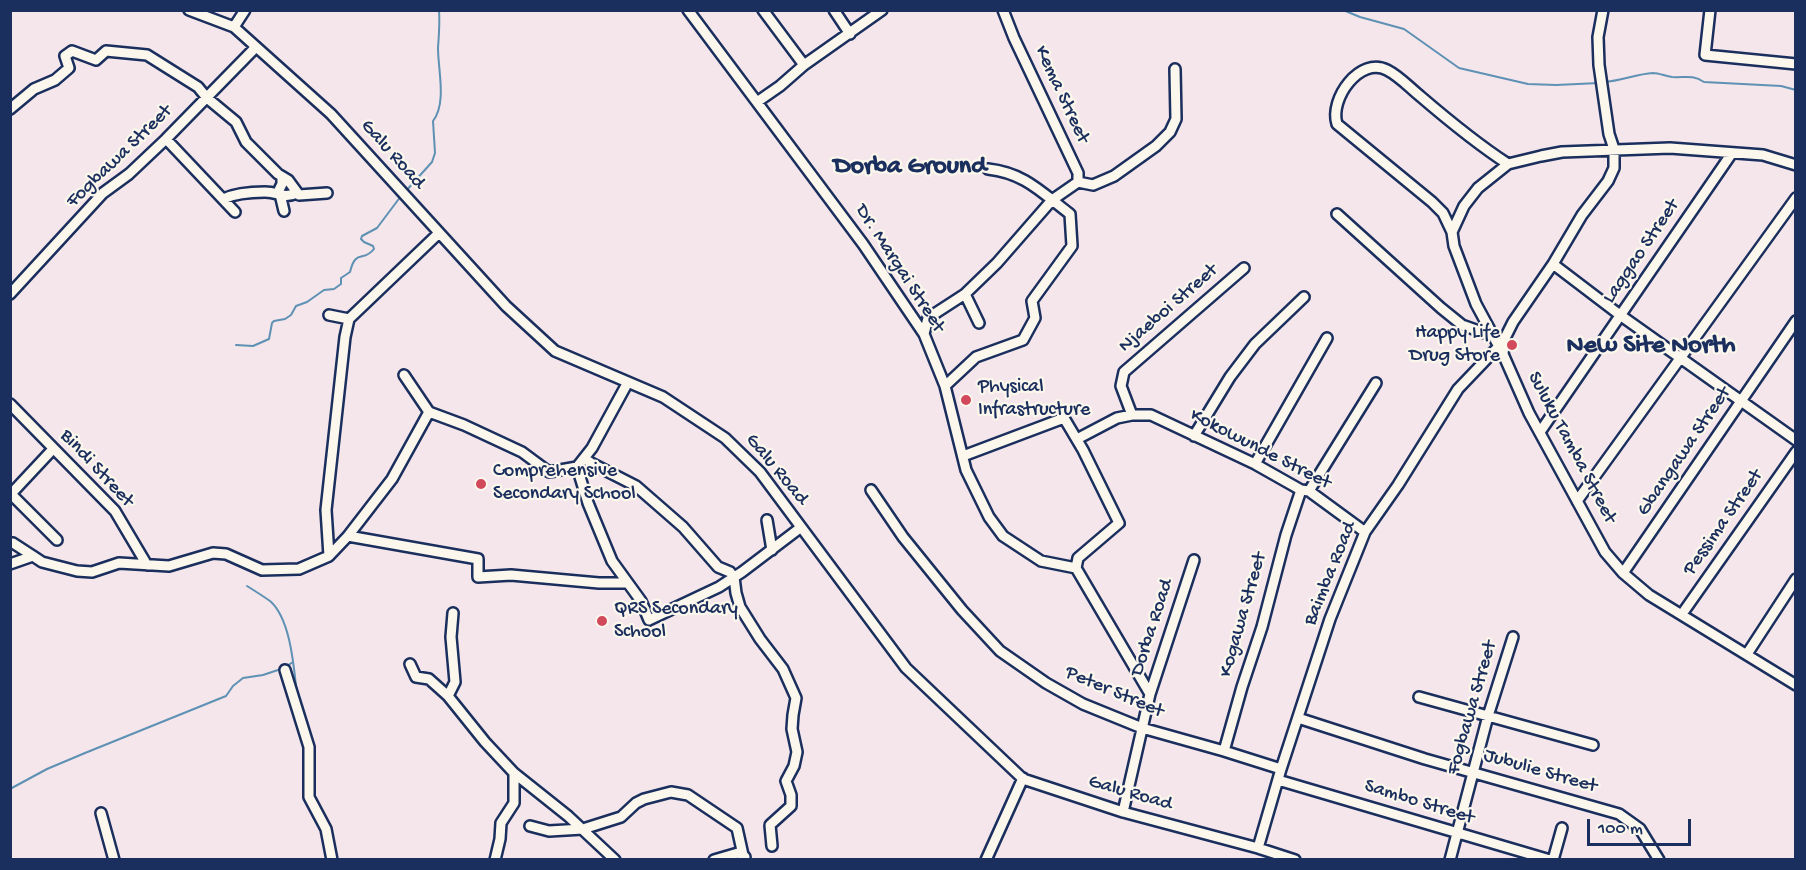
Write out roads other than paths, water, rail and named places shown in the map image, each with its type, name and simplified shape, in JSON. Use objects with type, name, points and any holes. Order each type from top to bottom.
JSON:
[{"type":"street","name":"Galu Road","points":[[189,10],[234,27],[331,114],[506,306],[555,351],[663,397],[725,438],[760,472],[906,668],[1023,779],[1124,812],[1295,860]]},
{"type":"street","points":[[234,27],[245,10]]},
{"type":"street","name":"Dr. Margai Street","points":[[688,10],[863,244],[924,334],[945,386],[966,470],[989,517],[1003,536],[1041,561],[1076,568]]},
{"type":"street","points":[[763,10],[804,65]]},
{"type":"street","points":[[834,10],[850,34]]},
{"type":"street","points":[[757,102],[804,65],[882,10]]},
{"type":"street","name":"Kema Street","points":[[1004,10],[1014,38],[1078,173],[1078,182]]},
{"type":"street","name":"Baimba Road","points":[[1258,848],[1330,619],[1365,532],[1398,485],[1458,389],[1501,350],[1513,322],[1553,264],[1582,214],[1608,181],[1614,168],[1614,149],[1599,65],[1598,37],[1603,10]]},
{"type":"street","points":[[1710,10],[1705,54],[1796,64]]},
{"type":"street","name":"Fogbawa Street","points":[[10,294],[103,193],[129,174],[166,139],[256,47]]},
{"type":"street","points":[[10,109],[34,89],[55,80],[69,68],[66,56],[72,51],[96,60],[106,51],[147,55],[198,87],[207,98],[236,122],[246,142],[282,177],[288,180],[298,195],[327,193]]},
{"type":"street","name":"Suluku Tamba Street","points":[[1508,164],[1489,152],[1386,69],[1378,67],[1368,69],[1352,79],[1342,89],[1335,118],[1337,124],[1443,213],[1452,232],[1454,246],[1476,304],[1501,350],[1524,403],[1605,552],[1623,573],[1649,595],[1796,685]]},
{"type":"street","points":[[924,334],[928,318],[965,294],[997,263],[1052,200],[1078,182],[1093,185],[1114,176],[1156,146],[1170,132],[1176,119],[1175,69]]},
{"type":"street","points":[[166,139],[235,212]]},
{"type":"street","points":[[1452,232],[1456,221],[1478,188],[1508,164],[1562,152],[1670,148],[1763,155],[1796,165]]},
{"type":"street","name":"Laggao Street","points":[[1540,432],[1732,153]]},
{"type":"street","points":[[945,386],[976,357],[1023,340],[1035,318],[1032,301],[1072,246],[1070,214],[1026,180],[1005,171],[988,169]]},
{"type":"street","points":[[282,177],[280,194],[284,211]]},
{"type":"street","points":[[223,199],[235,194],[264,192],[288,197],[297,193]]},
{"type":"street","points":[[1577,501],[1796,198]]},
{"type":"street","points":[[1337,214],[1462,325],[1493,336]]},
{"type":"street","points":[[330,556],[326,510],[345,337],[349,319],[439,232]]},
{"type":"street","points":[[1553,264],[1620,315],[1796,440]]},
{"type":"street","name":"Njaeboi Street","points":[[1132,415],[1121,386],[1124,372],[1244,268]]},
{"type":"street","points":[[965,294],[979,323]]},
{"type":"street","points":[[1194,436],[1230,377],[1255,344],[1304,297]]},
{"type":"street","points":[[328,315],[349,319]]},
{"type":"street","name":"Gbangawa Street","points":[[1623,573],[1796,321]]},
{"type":"street","points":[[1254,464],[1327,338]]},
{"type":"street","points":[[404,375],[429,412],[514,448],[549,472],[577,467],[591,448],[628,382]]},
{"type":"street","name":"Kogawa Street","points":[[1224,751],[1262,627],[1286,535],[1305,491],[1376,382]]},
{"type":"street","name":"Bindi Street","points":[[10,404],[115,511],[147,565]]},
{"type":"street","points":[[10,543],[42,562],[77,571],[92,572],[119,563],[168,566],[213,553],[226,554],[262,570],[299,569],[330,556],[348,536],[392,479],[429,412]]},
{"type":"street","points":[[1077,439],[1117,418],[1132,415]]},
{"type":"street","name":"Kokowunde Street","points":[[1132,415],[1151,415],[1254,464],[1305,491],[1365,532]]},
{"type":"street","points":[[963,456],[1064,418],[1119,523],[1078,558],[1076,568],[1150,694]]},
{"type":"street","points":[[54,449],[11,494],[57,540]]},
{"type":"street","name":"Pessima Street","points":[[1682,614],[1796,452]]},
{"type":"street","points":[[584,458],[636,486],[683,527],[718,567],[730,572],[734,577],[740,607],[760,639],[783,669],[796,698],[792,729],[797,752],[794,766],[786,780],[791,795],[791,806],[770,825],[772,846]]},
{"type":"street","points":[[577,467],[588,503],[612,561],[641,601],[649,620],[719,588],[800,528]]},
{"type":"street","name":"Peter Street","points":[[871,490],[903,537],[962,610],[1000,651],[1046,683],[1083,704],[1142,728],[1281,769]]},
{"type":"street","points":[[767,520],[772,550]]},
{"type":"street","points":[[348,536],[478,559],[478,577],[511,575],[599,583],[628,583]]},
{"type":"street","points":[[10,564],[33,556]]},
{"type":"street","name":"Dorba Road","points":[[1124,812],[1150,694],[1194,560]]},
{"type":"street","points":[[1747,654],[1796,579]]},
{"type":"street","points":[[448,696],[455,682],[451,636],[453,613]]},
{"type":"street","name":"Fogbawa Street","points":[[1450,860],[1488,716],[1513,637]]},
{"type":"street","points":[[410,664],[416,676],[429,679],[448,696],[485,742],[514,773],[568,816],[615,860]]},
{"type":"street","points":[[285,670],[309,747],[309,797],[326,829],[332,860]]},
{"type":"street","points":[[1419,697],[1593,745]]},
{"type":"street","name":"Jubulie Street","points":[[1298,718],[1425,759],[1619,814],[1640,829],[1659,860]]},
{"type":"street","points":[[495,860],[501,823],[514,802],[514,773]]},
{"type":"street","points":[[986,860],[1023,779]]},
{"type":"street","name":"Sambo Street","points":[[1278,780],[1552,860]]},
{"type":"street","points":[[530,826],[549,831],[583,830],[621,817],[644,799],[671,792],[688,795],[737,828],[745,857]]},
{"type":"street","points":[[101,813],[114,860]]},
{"type":"street","points":[[1552,860],[1562,828]]},
{"type":"street","points":[[714,860],[738,853],[745,857]]},
{"type":"waterway","points":[[405,192],[432,162],[435,153],[433,121],[441,96],[438,48],[439,10]]},
{"type":"waterway","points":[[1343,10],[1404,29],[1459,68],[1528,84],[1599,83]]},
{"type":"waterway","points":[[1604,82],[1658,73],[1672,77],[1692,77],[1704,82],[1781,86],[1796,90]]},
{"type":"waterway","points":[[236,345],[253,346],[269,339],[274,321],[285,319],[291,315],[296,306],[307,302],[324,290],[334,289],[341,284],[341,278],[350,272],[355,260],[374,249],[361,239],[362,236],[377,228],[401,196]]},
{"type":"waterway","points":[[247,586],[270,601],[283,620],[293,659],[297,695]]},
{"type":"waterway","points":[[10,789],[47,769],[226,696],[243,678],[263,675],[284,668],[293,662]]},
{"type":"place","name":"Happy Life Drug Store","points":[[1512,345]]},
{"type":"place","name":"Physical Infrastructure","points":[[966,400]]},
{"type":"place","name":"Comprehensive Secondary School","points":[[481,484]]},
{"type":"place","name":"QRS Secondary School","points":[[602,621]]},
{"type":"district","name":"Dorba Ground","points":[[910,168]]},
{"type":"district","name":"New Site North","points":[[1651,347]]}]
